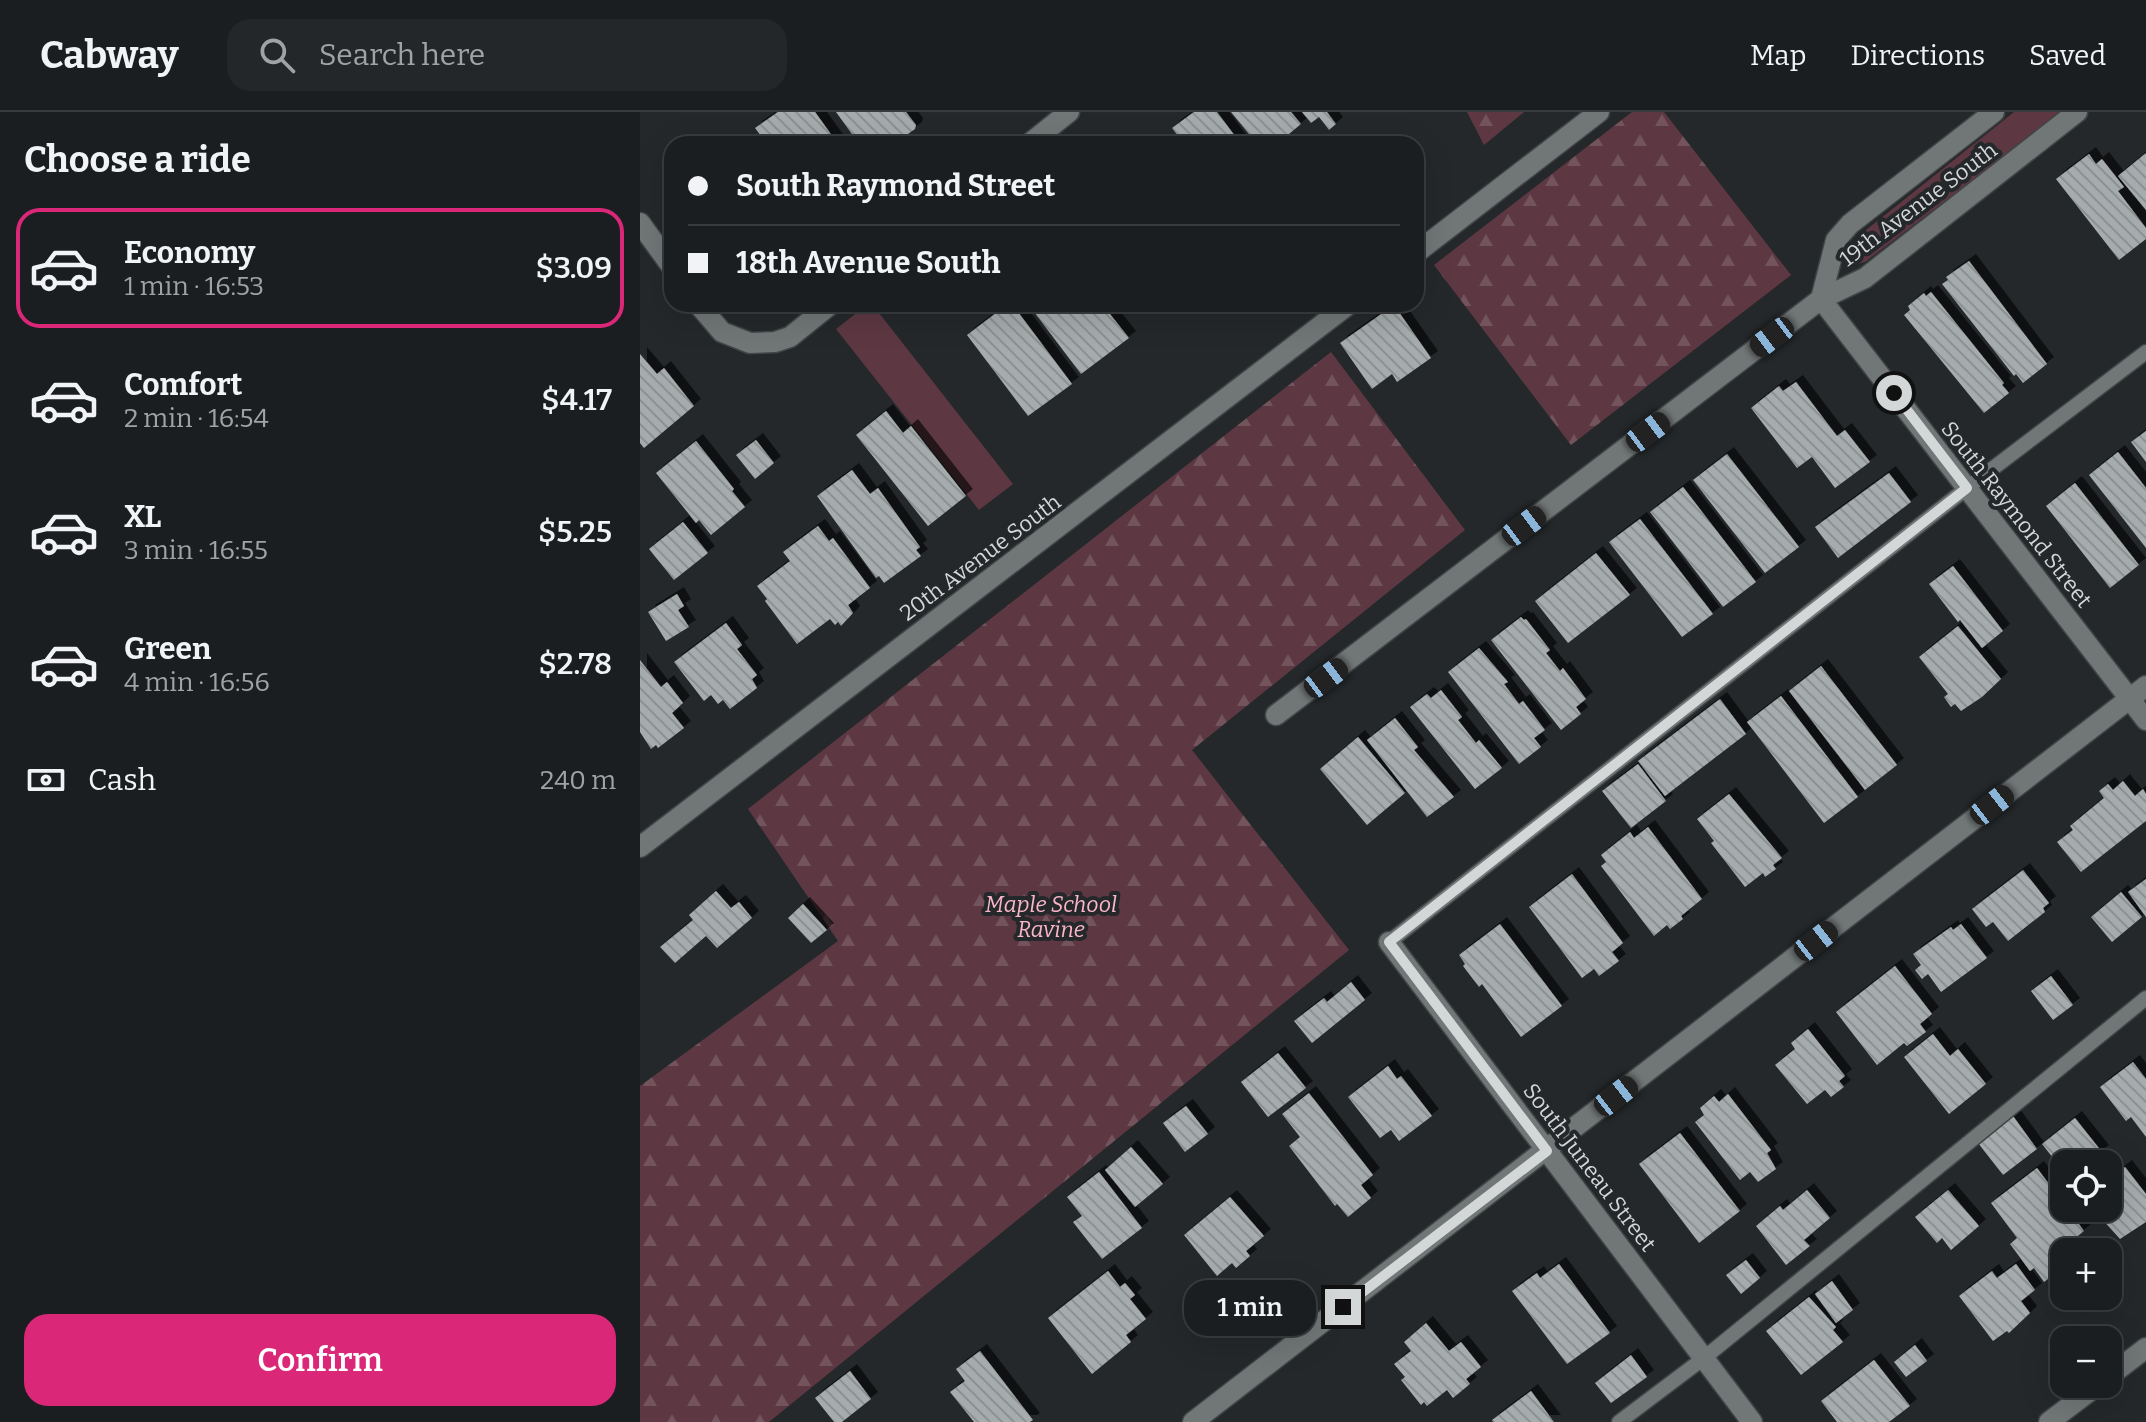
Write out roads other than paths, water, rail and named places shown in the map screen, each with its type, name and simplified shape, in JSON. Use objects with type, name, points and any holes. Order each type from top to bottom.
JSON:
[{"type":"street","points":[[1039,136],[1069,112]]},
{"type":"street","points":[[1424,247],[1599,112]]},
{"type":"street","name":"19th Avenue South","points":[[1821,299],[1836,240],[1850,224],[1994,112]]},
{"type":"street","name":"19th Avenue South","points":[[1276,715],[1821,299],[1865,278],[2077,112]]},
{"type":"street","points":[[640,223],[664,256]]},
{"type":"street","name":"South Raymond Street","points":[[1821,299],[1967,488],[2138,692],[2146,720]]},
{"type":"street","points":[[705,312],[722,332],[750,343],[775,342],[790,337],[821,312]]},
{"type":"street","name":"20th Avenue South","points":[[640,847],[1339,312]]},
{"type":"street","points":[[1193,1422],[2138,692]]},
{"type":"street","name":"South Juneau Street","points":[[1389,942],[1752,1422]]},
{"type":"street","points":[[2122,1366],[2146,1348]]},
{"type":"street","points":[[2049,1422],[2081,1398]]},
{"type":"lane","points":[[1389,942],[1967,488],[2146,352]]},
{"type":"lane","points":[[1619,1422],[1704,1358],[2146,998]]},
{"type":"park label","name":"Maple School Ravine","points":[[1051,916]]}]
